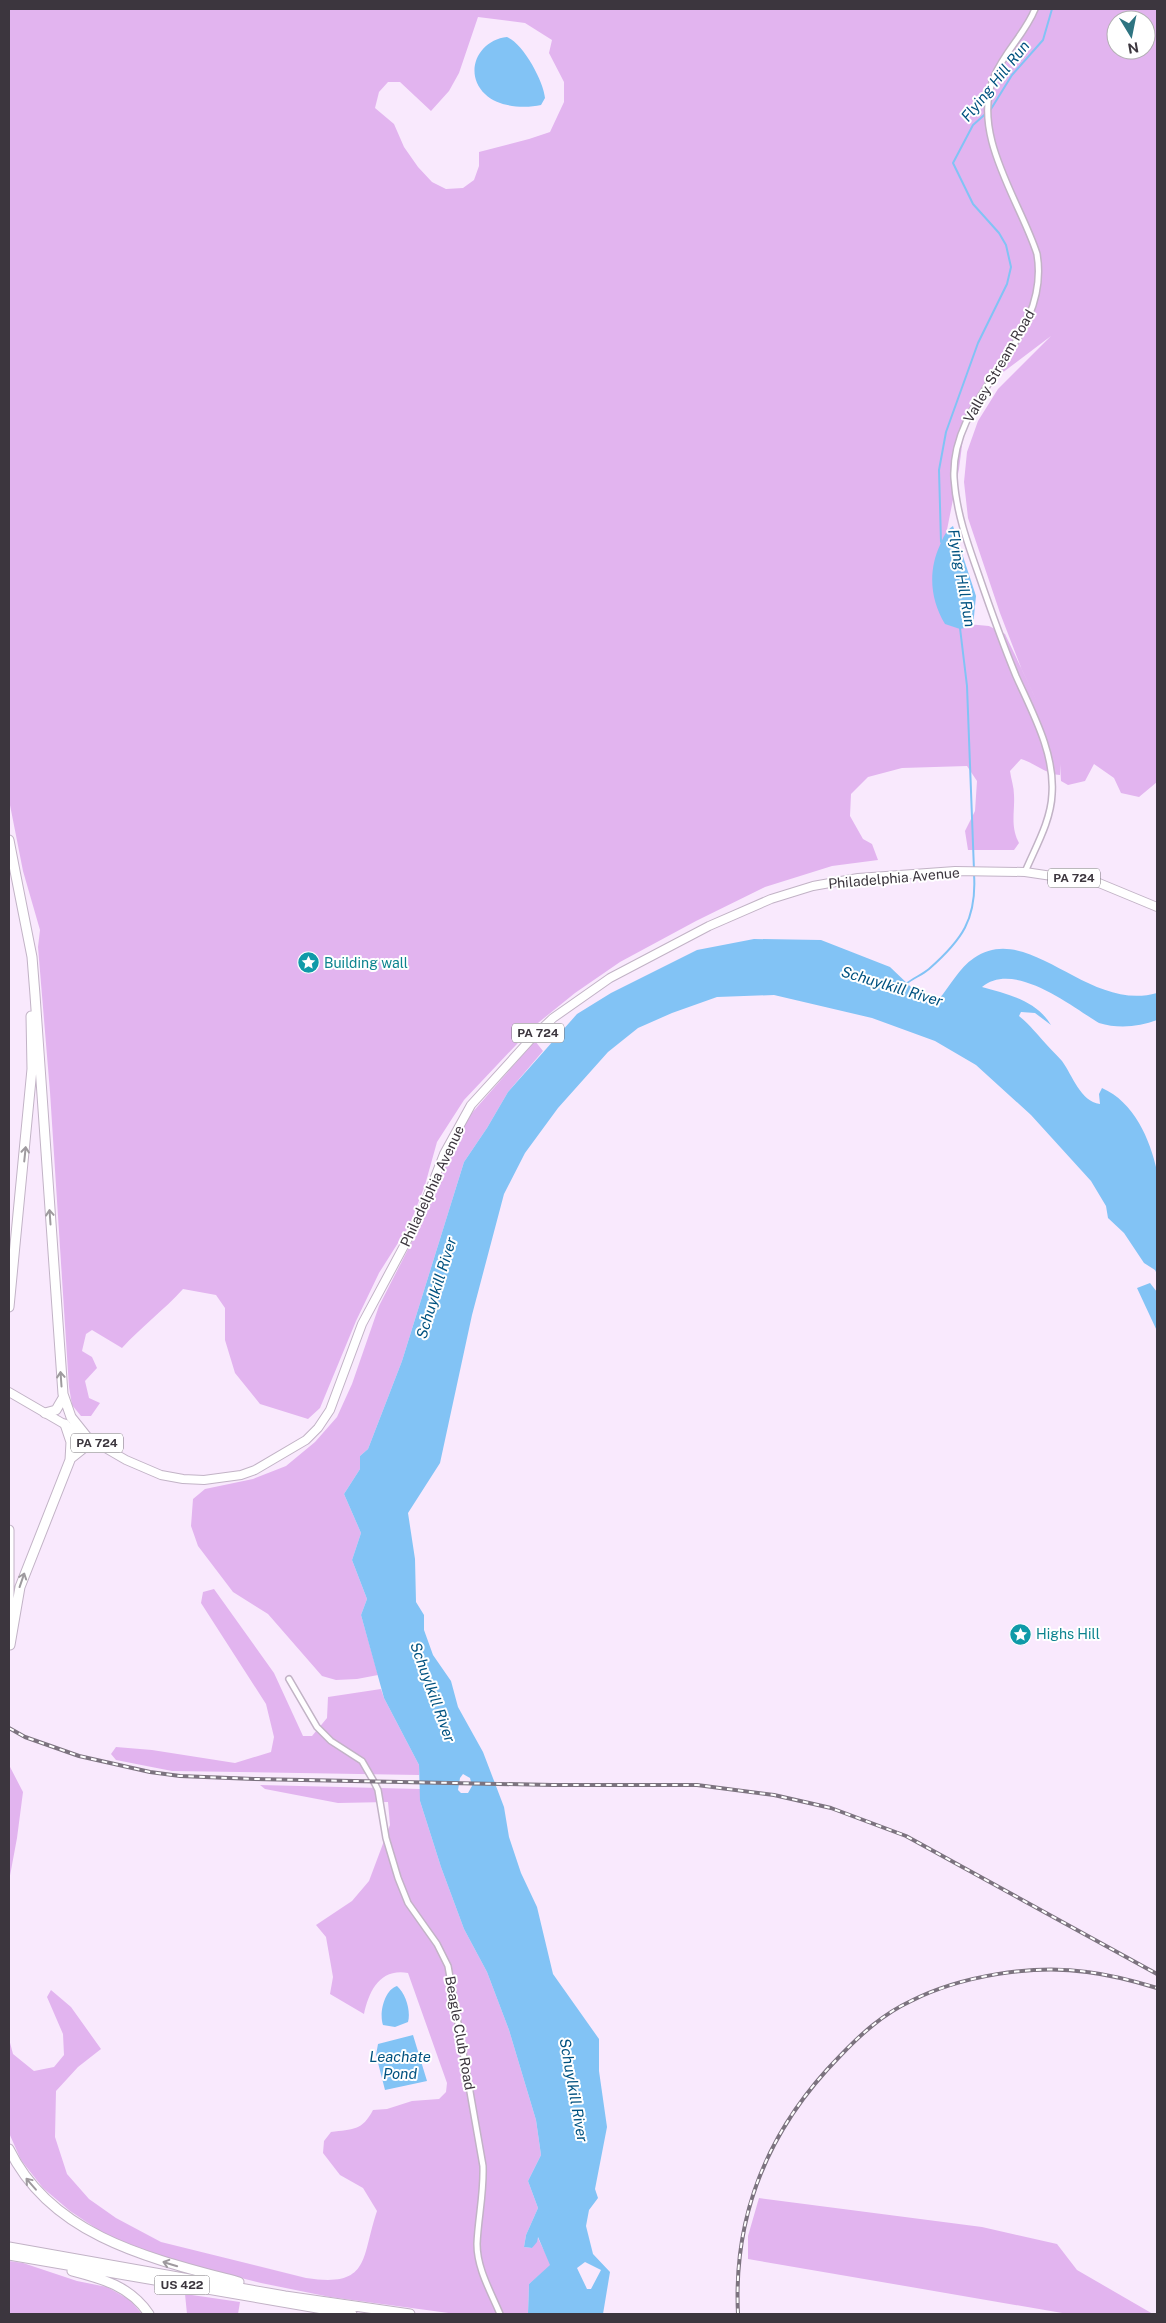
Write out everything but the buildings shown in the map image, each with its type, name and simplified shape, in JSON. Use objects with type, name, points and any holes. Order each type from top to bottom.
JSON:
[{"type":"highway","points":[[9,840],[34,976],[64,1398],[70,1417],[87,1438]]},
{"type":"highway","points":[[9,1307],[32,1069],[31,1003],[25,936],[15,871]]},
{"type":"highway","points":[[45,1413],[56,1410],[64,1398]]},
{"type":"highway","points":[[9,1648],[20,1587],[70,1460],[71,1442],[65,1424]]},
{"type":"highway","points":[[70,1460],[85,1447],[98,1444]]},
{"type":"highway","points":[[9,1530],[9,1648]]},
{"type":"highway","points":[[9,2149],[26,2179],[43,2198],[75,2222],[110,2242],[168,2263],[285,2296]]},
{"type":"highway","points":[[10,2252],[112,2283],[136,2297],[149,2314]]},
{"type":"highway","name":"US 422","points":[[10,2252],[410,2314]]},
{"type":"highway","name":"US 422","points":[[10,2252],[352,2314]]},
{"type":"main road","name":"Philadelphia Avenue","points":[[9,1392],[87,1438],[149,1471],[183,1479],[197,1479],[240,1475],[255,1470],[296,1448],[318,1428],[330,1410],[362,1324],[419,1218],[444,1154],[471,1105],[500,1072],[553,1018],[581,996],[652,954],[709,926],[772,899],[832,882],[881,876],[955,871],[1025,872],[1099,883],[1157,907]]},
{"type":"street","name":"Valley Stream Road","points":[[1025,872],[1048,815],[1052,798],[1052,775],[1039,729],[996,628],[975,565],[960,518],[954,474],[957,447],[965,425],[1025,327],[1035,302],[1039,281],[1039,268],[1034,246],[993,146],[987,114],[989,93],[994,75],[1026,27],[1035,9]]},
{"type":"street","name":"Beagle Club Road","points":[[289,1679],[317,1727],[331,1741],[362,1761],[374,1780],[378,1790],[386,1838],[398,1878],[408,1903],[437,1944],[448,1966],[482,2166],[483,2197],[477,2245],[484,2278],[500,2314]]},
{"type":"shaded area","points":[[9,9],[1157,9],[1157,782],[1139,797],[1121,793],[1114,778],[1094,764],[1085,781],[1068,785],[1061,781],[1060,764],[1060,775],[1050,773],[1021,759],[1010,771],[1014,792],[1014,825],[1019,843],[1014,850],[968,850],[965,831],[975,811],[977,781],[967,766],[902,768],[868,777],[851,794],[850,816],[863,839],[872,844],[878,860],[832,866],[765,887],[696,921],[620,962],[575,993],[533,1027],[464,1100],[437,1142],[425,1185],[410,1224],[379,1273],[356,1321],[320,1408],[308,1419],[260,1404],[235,1373],[225,1340],[225,1308],[216,1295],[183,1289],[122,1348],[92,1330],[86,1334],[82,1351],[92,1357],[97,1368],[85,1381],[89,1398],[100,1403],[91,1416],[81,1416],[72,1405],[69,1387],[50,1092],[38,947],[40,930],[23,871],[9,800]],"holes":[[[478,17],[525,23],[552,40],[549,53],[564,82],[564,102],[550,132],[479,152],[479,166],[474,180],[463,188],[446,189],[432,182],[418,167],[404,147],[394,124],[375,108],[379,92],[388,82],[400,82],[431,111],[449,91],[459,73]],[[1051,336],[998,389],[978,421],[967,452],[964,482],[968,518],[1000,613],[1022,669],[1005,634],[989,626],[956,623],[944,545],[959,469],[964,430],[986,385]]]},
{"type":"shaded area","points":[[535,1041],[543,1051],[508,1092],[464,1162],[402,1361],[368,1449],[360,1456],[360,1469],[344,1494],[361,1533],[352,1560],[367,1599],[361,1615],[378,1675],[336,1680],[322,1676],[268,1614],[233,1592],[198,1546],[191,1526],[193,1499],[205,1489],[253,1479],[286,1466],[315,1442],[337,1417],[352,1384],[379,1306],[422,1222],[438,1186],[449,1152],[471,1114]]},
{"type":"shaded area","points":[[214,1589],[274,1673],[303,1736],[312,1736],[327,1718],[328,1697],[381,1689],[419,1765],[419,1775],[172,1771],[116,1760],[111,1754],[116,1747],[152,1750],[235,1763],[271,1752],[274,1737],[266,1704],[201,1603],[203,1592]]},
{"type":"shaded area","points":[[9,1765],[23,1792],[9,1881]]},
{"type":"shaded area","points":[[260,1785],[420,1789],[420,1801],[441,1867],[464,1929],[487,1972],[509,2030],[536,2120],[541,2155],[528,2181],[538,2208],[526,2235],[524,2247],[532,2248],[537,2236],[551,2265],[529,2284],[528,2314],[456,2314],[330,2297],[261,2283],[174,2261],[106,2235],[70,2211],[43,2188],[21,2160],[9,2133],[9,2039],[13,2054],[34,2071],[54,2067],[64,2055],[63,2034],[47,1997],[51,1990],[71,2007],[101,2049],[78,2067],[56,2091],[55,2137],[67,2174],[89,2199],[116,2218],[161,2242],[306,2278],[327,2280],[342,2278],[353,2274],[360,2266],[365,2255],[377,2211],[363,2188],[340,2175],[323,2153],[324,2141],[331,2132],[356,2128],[361,2125],[373,2110],[387,2109],[412,2101],[439,2099],[446,2092],[447,2083],[408,1973],[398,1972],[390,1974],[377,1983],[369,1997],[364,2014],[330,1994],[333,1977],[326,1937],[316,1925],[352,1901],[369,1881],[390,1825],[388,1802],[338,1803],[265,1789]]},
{"type":"shaded area","points":[[759,2198],[982,2227],[1057,2244],[1077,2270],[1153,2314],[1068,2314],[748,2259],[748,2236]]},
{"type":"shaded area","points":[[9,2261],[23,2263],[77,2281],[107,2287],[130,2300],[142,2314],[9,2314]]},
{"type":"shaded area","points":[[185,2294],[240,2302],[238,2314],[187,2314]]},
{"type":"water","points":[[507,37],[520,47],[537,73],[545,98],[541,105],[519,107],[497,102],[485,94],[478,86],[475,68],[481,51],[497,39]]},
{"type":"water","points":[[953,526],[976,596],[973,626],[960,629],[945,624],[936,605],[932,585],[936,555],[945,534]]},
{"type":"water","name":"Schuylkill River","points":[[754,939],[821,940],[890,967],[911,987],[939,999],[959,972],[974,958],[995,949],[1016,950],[1038,958],[1107,991],[1132,996],[1157,993],[1157,1020],[1136,1026],[1121,1027],[1099,1023],[1042,988],[1026,982],[1010,979],[995,980],[982,987],[1020,999],[1045,1016],[1051,1025],[1035,1013],[1021,1012],[1019,1016],[1062,1061],[1087,1098],[1100,1104],[1099,1094],[1102,1088],[1123,1102],[1139,1123],[1150,1146],[1158,1175],[1157,1274],[1155,1270],[1144,1263],[1124,1233],[1108,1218],[1106,1206],[1091,1181],[1031,1115],[976,1065],[935,1041],[872,1018],[774,995],[717,997],[672,1013],[638,1028],[608,1052],[558,1108],[525,1153],[504,1194],[472,1315],[440,1463],[408,1513],[415,1559],[416,1602],[424,1615],[424,1630],[433,1655],[451,1681],[458,1707],[483,1752],[504,1807],[509,1837],[521,1873],[537,1907],[553,1974],[599,2039],[599,2071],[607,2127],[595,2189],[598,2198],[589,2210],[586,2226],[593,2254],[610,2272],[603,2314],[528,2314],[529,2284],[550,2265],[538,2237],[537,2242],[532,2248],[524,2247],[526,2235],[538,2208],[528,2181],[541,2155],[536,2120],[509,2030],[487,1972],[464,1929],[441,1867],[420,1801],[419,1765],[384,1698],[361,1615],[367,1599],[352,1560],[361,1533],[344,1494],[360,1469],[360,1456],[368,1449],[402,1361],[464,1162],[508,1092],[577,1014],[611,993],[697,950]],"holes":[[[463,1774],[470,1778],[472,1786],[468,1793],[461,1793],[458,1790],[460,1778]],[[585,2262],[601,2270],[591,2289],[587,2289],[577,2268]]]},
{"type":"water","points":[[1150,1283],[1157,1292],[1157,1331],[1137,1288]]},
{"type":"water","name":"Leachate Pond","points":[[397,1986],[403,1993],[407,2003],[408,2022],[395,2027],[383,2025],[382,2009],[386,1997]]},
{"type":"water","name":"Leachate Pond","points":[[413,2035],[427,2081],[385,2090],[376,2055],[378,2044]]},
{"type":"waterway","name":"Flying Hill Run","points":[[941,542],[939,470],[946,432],[978,343],[1007,284],[1011,267],[1006,245],[999,233],[973,204],[953,163],[973,125],[991,109],[1012,75],[1043,40],[1052,9]]},
{"type":"waterway","name":"Flying Hill Run","points":[[960,628],[967,686],[974,870]]},
{"type":"waterway","name":"Flying Hill Run","points":[[906,984],[929,969],[959,938],[970,916],[973,904],[974,874]]},
{"type":"railway","points":[[9,1728],[25,1737],[79,1756],[150,1772],[180,1776],[553,1785],[697,1785],[774,1795],[831,1808],[906,1836],[1157,1974]]},
{"type":"railway","points":[[738,2314],[738,2277],[742,2241],[749,2207],[760,2174],[793,2112],[815,2084],[864,2032],[891,2012],[930,1992],[997,1974],[1021,1971],[1066,1970],[1122,1978],[1157,1988]]},
{"type":"place","name":"Building wall","points":[[308,963]]},
{"type":"place","name":"Highs Hill","points":[[1020,1634]]}]
